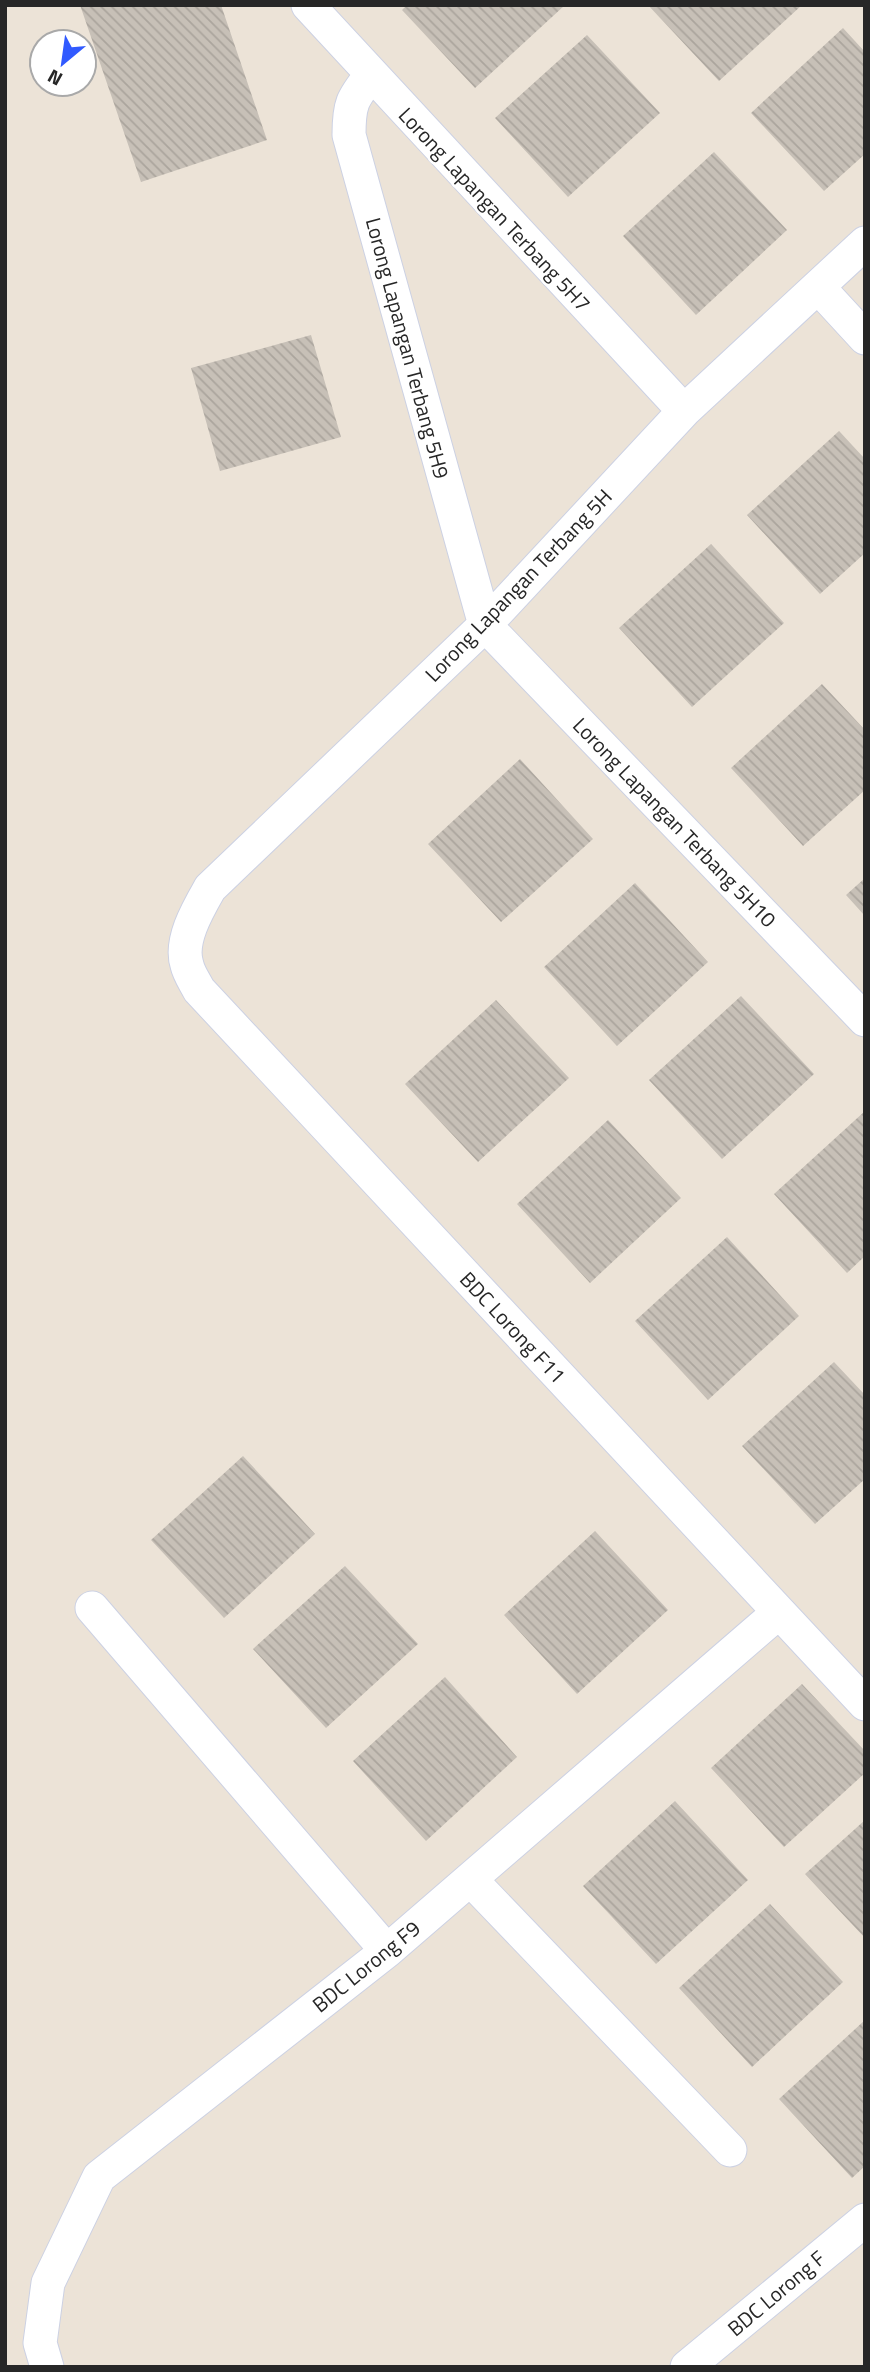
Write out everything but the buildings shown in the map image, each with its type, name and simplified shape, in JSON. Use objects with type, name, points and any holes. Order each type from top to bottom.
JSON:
[{"type":"street","name":"Lorong Lapangan Terbang 5H7","points":[[308,5],[684,411]]},
{"type":"street","name":"Lorong Lapangan Terbang 5H9","points":[[371,75],[353,98],[349,114],[349,135],[485,625]]},
{"type":"street","name":"Lorong Lapangan Terbang 5H","points":[[187,938],[195,914],[210,888],[485,625],[684,411],[865,243]]},
{"type":"street","points":[[819,288],[865,338]]},
{"type":"street","name":"Lorong Lapangan Terbang 5H10","points":[[485,625],[865,1020]]},
{"type":"street","name":"BDC Lorong F11","points":[[187,938],[186,964],[199,990],[865,1704]]},
{"type":"street","points":[[92,1608],[387,1951]]},
{"type":"street","name":"BDC Lorong F9","points":[[47,2367],[40,2343],[48,2283],[99,2177],[387,1951],[779,1612]]},
{"type":"street","points":[[471,1880],[730,2150]]},
{"type":"street","name":"BDC Lorong F","points":[[687,2367],[865,2220]]}]
